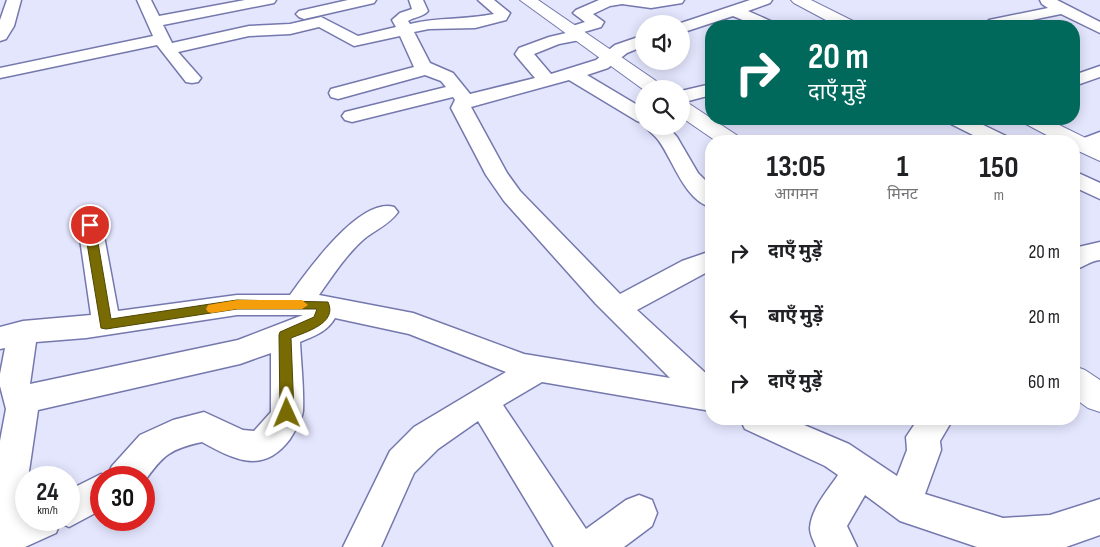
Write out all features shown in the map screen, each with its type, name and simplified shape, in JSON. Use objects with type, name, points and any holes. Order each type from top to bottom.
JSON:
[{"type":"street","points":[[144,0],[165,44],[192,78]]},
{"type":"street","points":[[153,22],[215,5],[269,0]]},
{"type":"street","points":[[0,73],[250,31],[290,29],[304,13],[369,0]]},
{"type":"street","points":[[416,0],[420,11],[401,18],[422,64],[426,69],[447,77],[462,96],[460,108],[465,120],[497,175],[512,196],[617,308],[705,392]]},
{"type":"street","points":[[304,13],[354,41],[435,23],[475,23],[501,17],[502,13],[486,0]]},
{"type":"street","points":[[528,0],[642,80]]},
{"type":"street","points":[[547,80],[524,54],[525,52],[595,24],[596,22],[580,13],[607,2],[621,0],[651,4],[687,3],[710,18]]},
{"type":"street","points":[[690,25],[765,0]]},
{"type":"street","points":[[799,0],[837,20]]},
{"type":"street","points":[[1044,0],[1100,28]]},
{"type":"street","points":[[0,36],[6,26],[9,6]]},
{"type":"street","points":[[1013,20],[1064,9]]},
{"type":"street","points":[[736,11],[756,20]]},
{"type":"street","points":[[352,116],[572,74],[602,64],[621,49],[635,44]]},
{"type":"street","points":[[338,93],[426,69]]},
{"type":"street","points":[[1080,79],[1100,71]]},
{"type":"street","points":[[572,74],[635,112]]},
{"type":"street","points":[[690,94],[705,90]]},
{"type":"street","points":[[690,113],[705,124]]},
{"type":"street","points":[[707,125],[721,135]]},
{"type":"street","points":[[968,125],[989,135]]},
{"type":"street","points":[[1046,125],[1070,135]]},
{"type":"street","points":[[665,135],[689,176],[705,193]]},
{"type":"street","points":[[1080,139],[1094,145]]},
{"type":"street","points":[[1080,181],[1100,192]]},
{"type":"street","points":[[310,305],[334,254],[355,234],[386,212]]},
{"type":"street","points":[[90,225],[106,324]]},
{"type":"street","points":[[1080,256],[1084,252],[1100,251]]},
{"type":"street","points":[[617,308],[705,262]]},
{"type":"street","points":[[0,539],[22,409],[14,380],[12,335],[106,324],[237,305],[310,305],[413,324],[522,366],[705,397]]},
{"type":"street","points":[[21,400],[240,352],[318,321],[322,316],[310,305]]},
{"type":"street","points":[[137,466],[145,452],[155,444],[204,427],[240,446],[257,447],[268,442],[284,421],[287,413],[285,335]]},
{"type":"street","points":[[362,547],[402,462],[426,438],[483,401],[540,368]]},
{"type":"street","points":[[1080,384],[1100,398]]},
{"type":"street","points":[[483,401],[573,543],[579,547]]},
{"type":"street","points":[[770,425],[837,455],[913,508],[1003,537],[1050,534],[1100,517]]},
{"type":"street","points":[[904,502],[924,450],[923,437],[932,425]]},
{"type":"street","points":[[838,547],[830,538],[827,528],[860,472]]},
{"type":"street","points":[[593,547],[639,513]]},
{"type":"street","points":[[0,539],[18,531]]},
{"type":"slow traffic","points":[[212,309],[237,305],[302,305]]},
{"type":"route","points":[[90,225],[106,324],[237,305],[324,305],[322,316],[318,321],[285,335],[287,413]]}]
